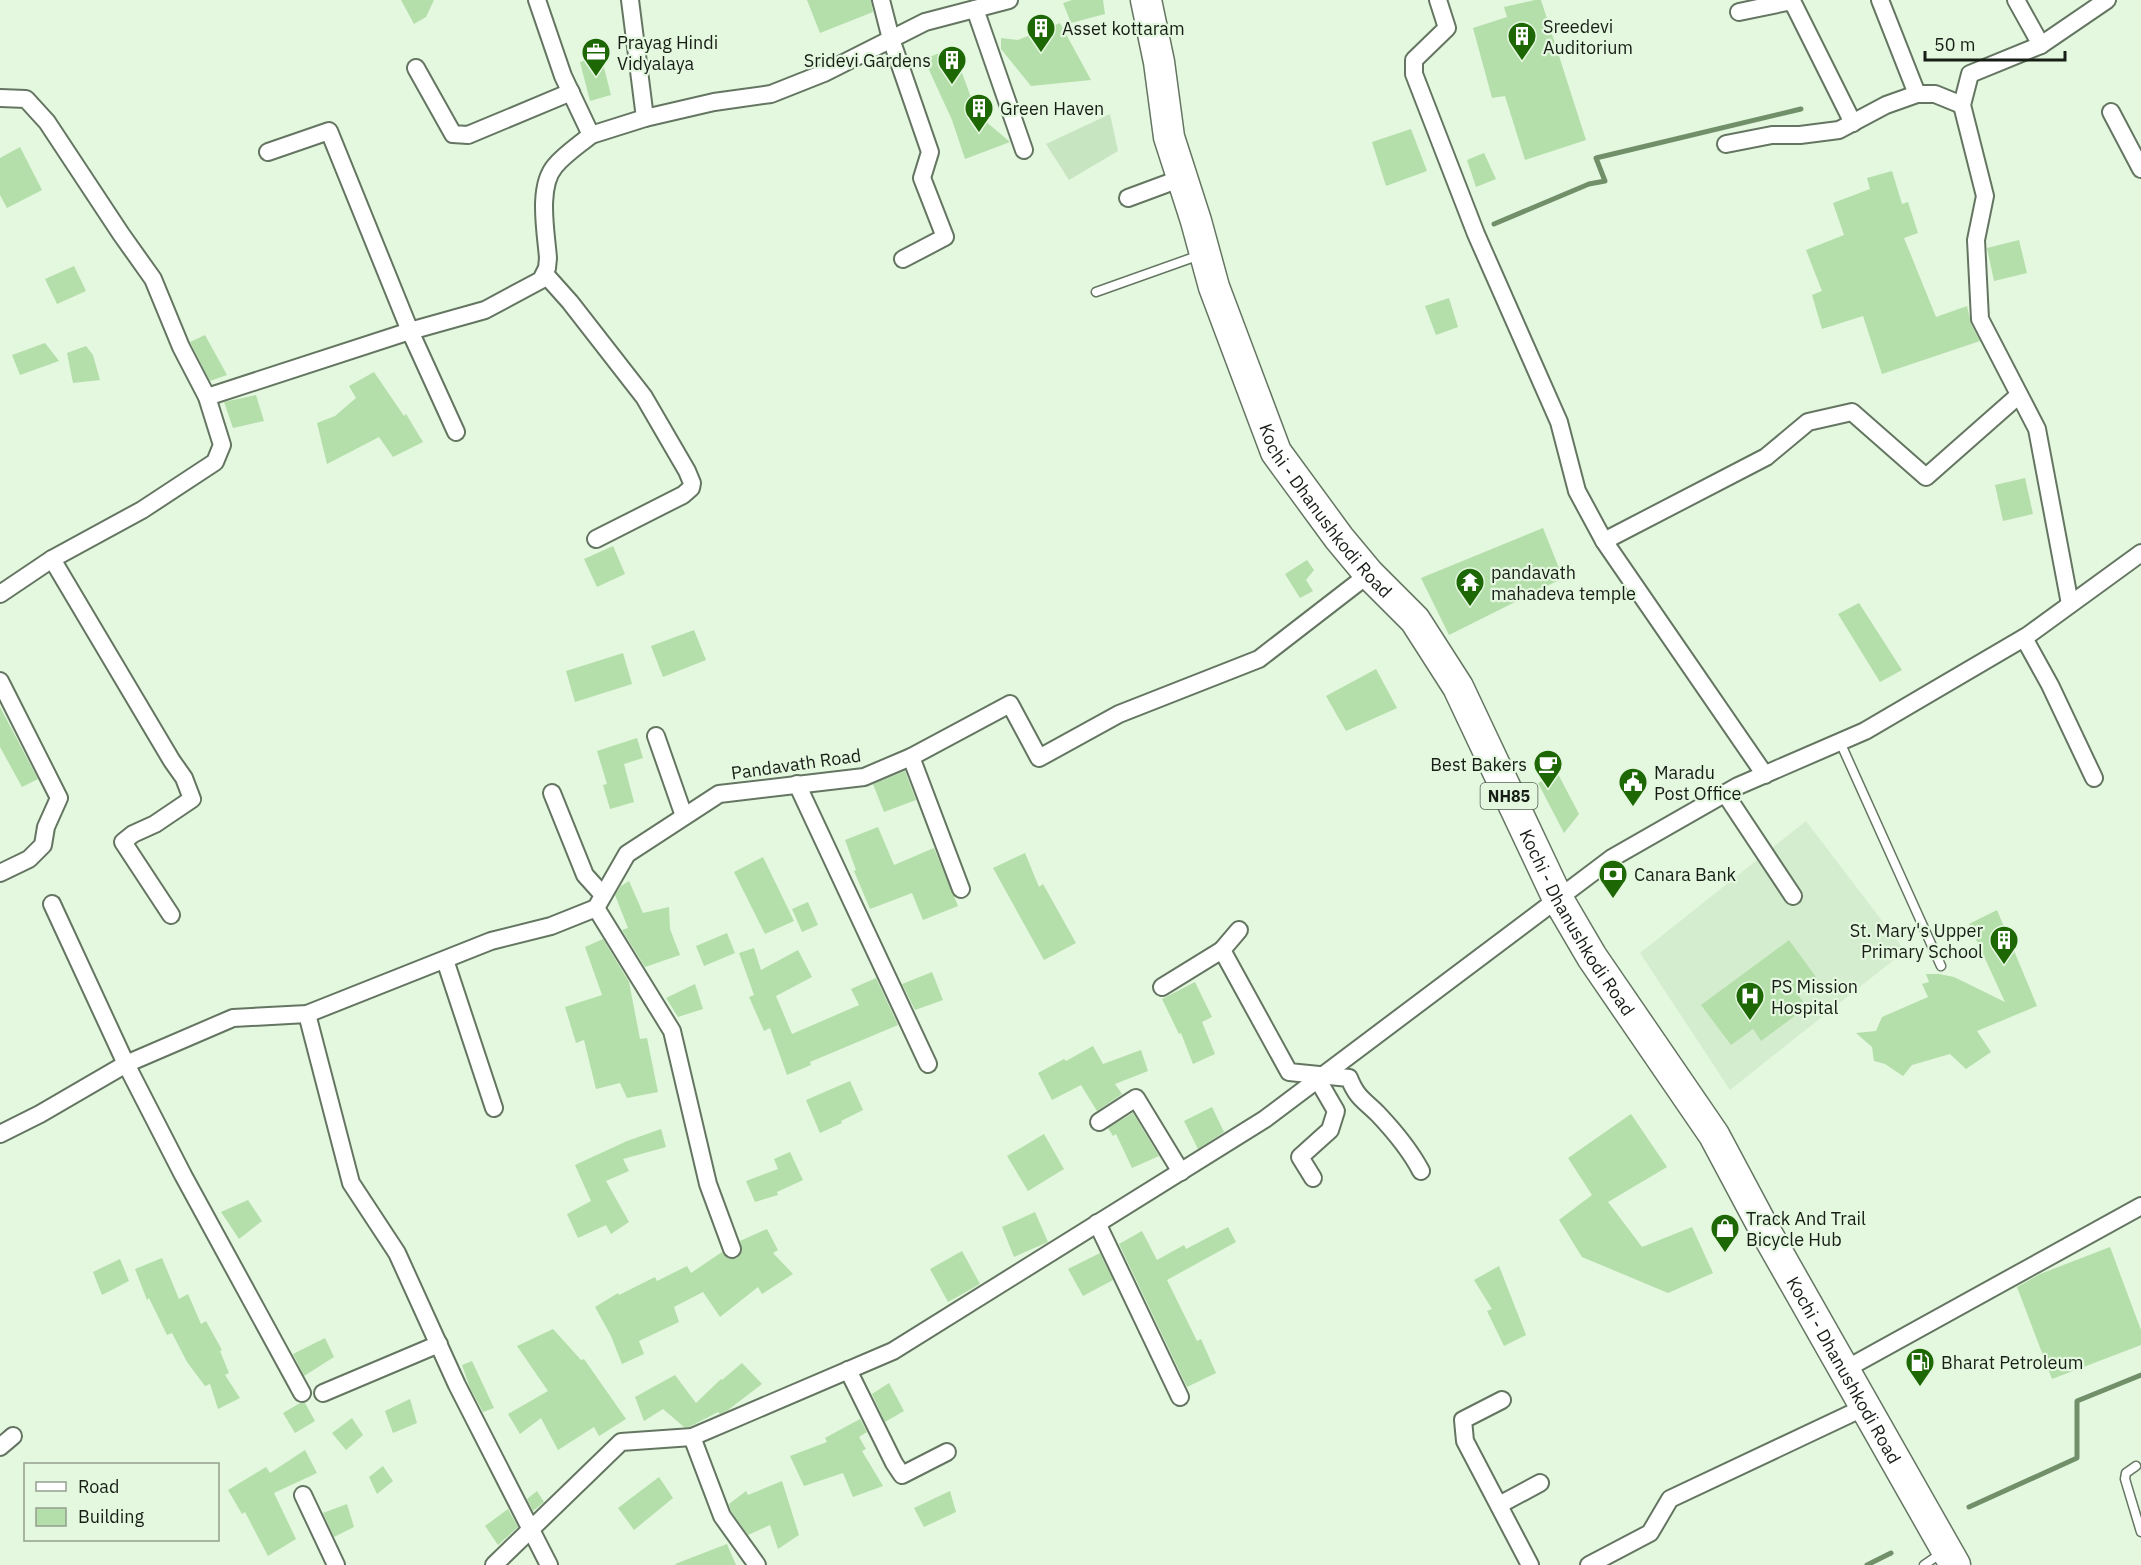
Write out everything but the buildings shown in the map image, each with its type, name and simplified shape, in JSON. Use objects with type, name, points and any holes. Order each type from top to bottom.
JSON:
[{"type":"highway","name":"Kochi - Dhanushkodi Road","points":[[1146,0],[1159,62],[1169,137],[1214,287],[1276,452],[1339,538],[1369,574],[1415,620],[1458,687],[1558,899],[1592,957],[1714,1135],[1865,1407],[1941,1560]]},
{"type":"street","points":[[537,0],[563,76],[591,135]]},
{"type":"street","points":[[630,0],[645,118]]},
{"type":"street","points":[[881,0],[891,39],[930,152],[922,178],[945,237],[903,259]]},
{"type":"street","points":[[207,397],[410,331],[485,310],[541,280],[545,274],[548,258],[544,196],[547,176],[560,160],[591,135],[645,118],[714,102],[771,94],[824,73],[925,22],[1009,0]]},
{"type":"street","points":[[1438,0],[1447,28],[1414,60],[1414,74],[1476,234],[1560,422],[1577,491],[1604,541],[1765,775]]},
{"type":"street","points":[[1880,0],[1917,94]]},
{"type":"street","points":[[2016,0],[2041,45]]},
{"type":"street","points":[[2070,604],[2037,429],[1980,319],[1976,240],[1985,196],[1962,105],[1970,74],[2041,45],[2107,0]]},
{"type":"street","points":[[1739,12],[1792,1],[1853,123]]},
{"type":"street","points":[[975,9],[1024,150]]},
{"type":"street","points":[[416,68],[453,134],[468,135],[571,92]]},
{"type":"street","points":[[1726,144],[1773,135],[1824,134],[1839,130],[1886,105],[1917,94],[1935,94],[1962,105]]},
{"type":"street","points":[[0,98],[26,99],[47,122],[153,279],[181,347],[207,397],[222,445],[215,462],[142,510],[52,559],[0,594]]},
{"type":"street","points":[[2111,112],[2141,169]]},
{"type":"street","points":[[268,152],[328,131],[410,331],[456,432]]},
{"type":"street","points":[[1128,198],[1182,178]]},
{"type":"street","points":[[545,274],[570,302],[644,397],[692,483],[691,488],[683,495],[596,539]]},
{"type":"street","points":[[1604,541],[1766,457],[1808,422],[1852,412],[1926,477],[2019,395]]},
{"type":"street","points":[[494,1565],[621,1442],[692,1437],[893,1351],[1264,1119],[1612,858],[1726,795],[1738,786],[1864,731],[2024,638],[2141,553]]},
{"type":"street","points":[[52,559],[184,778],[192,799],[123,842],[171,915]]},
{"type":"street","name":"Pandavath Road","points":[[600,902],[627,854],[719,794],[864,777],[911,757],[1010,704],[1039,758],[1119,714],[1259,659],[1369,574]]},
{"type":"street","points":[[2024,638],[2094,778]]},
{"type":"street","points":[[0,681],[59,798],[46,827],[44,845],[29,859],[0,873]]},
{"type":"street","points":[[656,736],[684,816]]},
{"type":"street","points":[[911,757],[961,890]]},
{"type":"street","points":[[797,784],[928,1064]]},
{"type":"street","points":[[552,793],[585,875],[672,1031],[708,1184],[732,1249]]},
{"type":"street","points":[[1726,795],[1793,896]]},
{"type":"street","points":[[0,1134],[40,1114],[126,1064],[233,1018],[307,1014],[491,941],[551,926],[600,902]]},
{"type":"street","points":[[52,904],[126,1064],[183,1175],[302,1393]]},
{"type":"street","points":[[1162,987],[1222,950],[1239,930]]},
{"type":"street","points":[[1222,950],[1289,1072],[1321,1078],[1349,1078],[1355,1094],[1377,1113],[1410,1150],[1421,1171]]},
{"type":"street","points":[[445,960],[494,1108]]},
{"type":"street","points":[[307,1014],[351,1183],[397,1253],[457,1385],[549,1565]]},
{"type":"street","points":[[1313,1178],[1300,1157],[1330,1130],[1336,1111],[1321,1078]]},
{"type":"street","points":[[1099,1122],[1136,1098],[1181,1172]]},
{"type":"street","points":[[1844,1370],[2141,1206]]},
{"type":"street","points":[[1097,1223],[1180,1397]]},
{"type":"street","points":[[323,1393],[439,1344]]},
{"type":"street","points":[[848,1370],[902,1475],[947,1452]]},
{"type":"street","points":[[1502,1400],[1463,1420],[1465,1441],[1530,1565]]},
{"type":"street","points":[[1589,1565],[1650,1533],[1670,1499],[1865,1407]]},
{"type":"street","points":[[692,1437],[722,1516],[757,1565]]},
{"type":"street","points":[[1499,1505],[1540,1484]]},
{"type":"street","points":[[303,1495],[336,1565]]},
{"type":"lane","points":[[1096,292],[1205,253]]},
{"type":"lane","points":[[1840,742],[1941,966]]},
{"type":"lane","points":[[2136,1466],[2126,1473],[2125,1479],[2141,1532]]},
{"type":"shaded area","points":[[1110,114],[1118,151],[1069,180],[1046,144]]},
{"type":"shaded area","name":"PS Mission Hospital","points":[[1806,821],[1905,951],[1730,1090],[1640,953]]},
{"type":"waterway","points":[[1494,224],[1589,184],[1605,181],[1596,158],[1801,109]]},
{"type":"waterway","points":[[1969,1507],[2077,1458],[2077,1401],[2141,1375]]},
{"type":"waterway","points":[[1867,1565],[1891,1553]]},
{"type":"place","name":"Asset kottaram","points":[[1041,54]]},
{"type":"place","name":"Sreedevi Auditorium","points":[[1522,62]]},
{"type":"place","name":"Prayag Hindi Vidyalaya","points":[[596,78]]},
{"type":"place","name":"Sridevi Gardens","points":[[952,86]]},
{"type":"place","name":"Green Haven","points":[[979,134]]},
{"type":"place","name":"pandavath mahadeva temple","points":[[1470,608]]},
{"type":"place","name":"Best Bakers","points":[[1548,790]]},
{"type":"place","name":"Maradu Post Office","points":[[1633,808]]},
{"type":"place","name":"Canara Bank","points":[[1613,900]]},
{"type":"place","name":"St. Mary's Upper Primary School","points":[[2004,966]]},
{"type":"place","name":"PS Mission Hospital","points":[[1750,1022]]},
{"type":"place","name":"Track And Trail Bicycle Hub","points":[[1725,1254]]},
{"type":"place","name":"Bharat Petroleum","points":[[1920,1388]]}]
